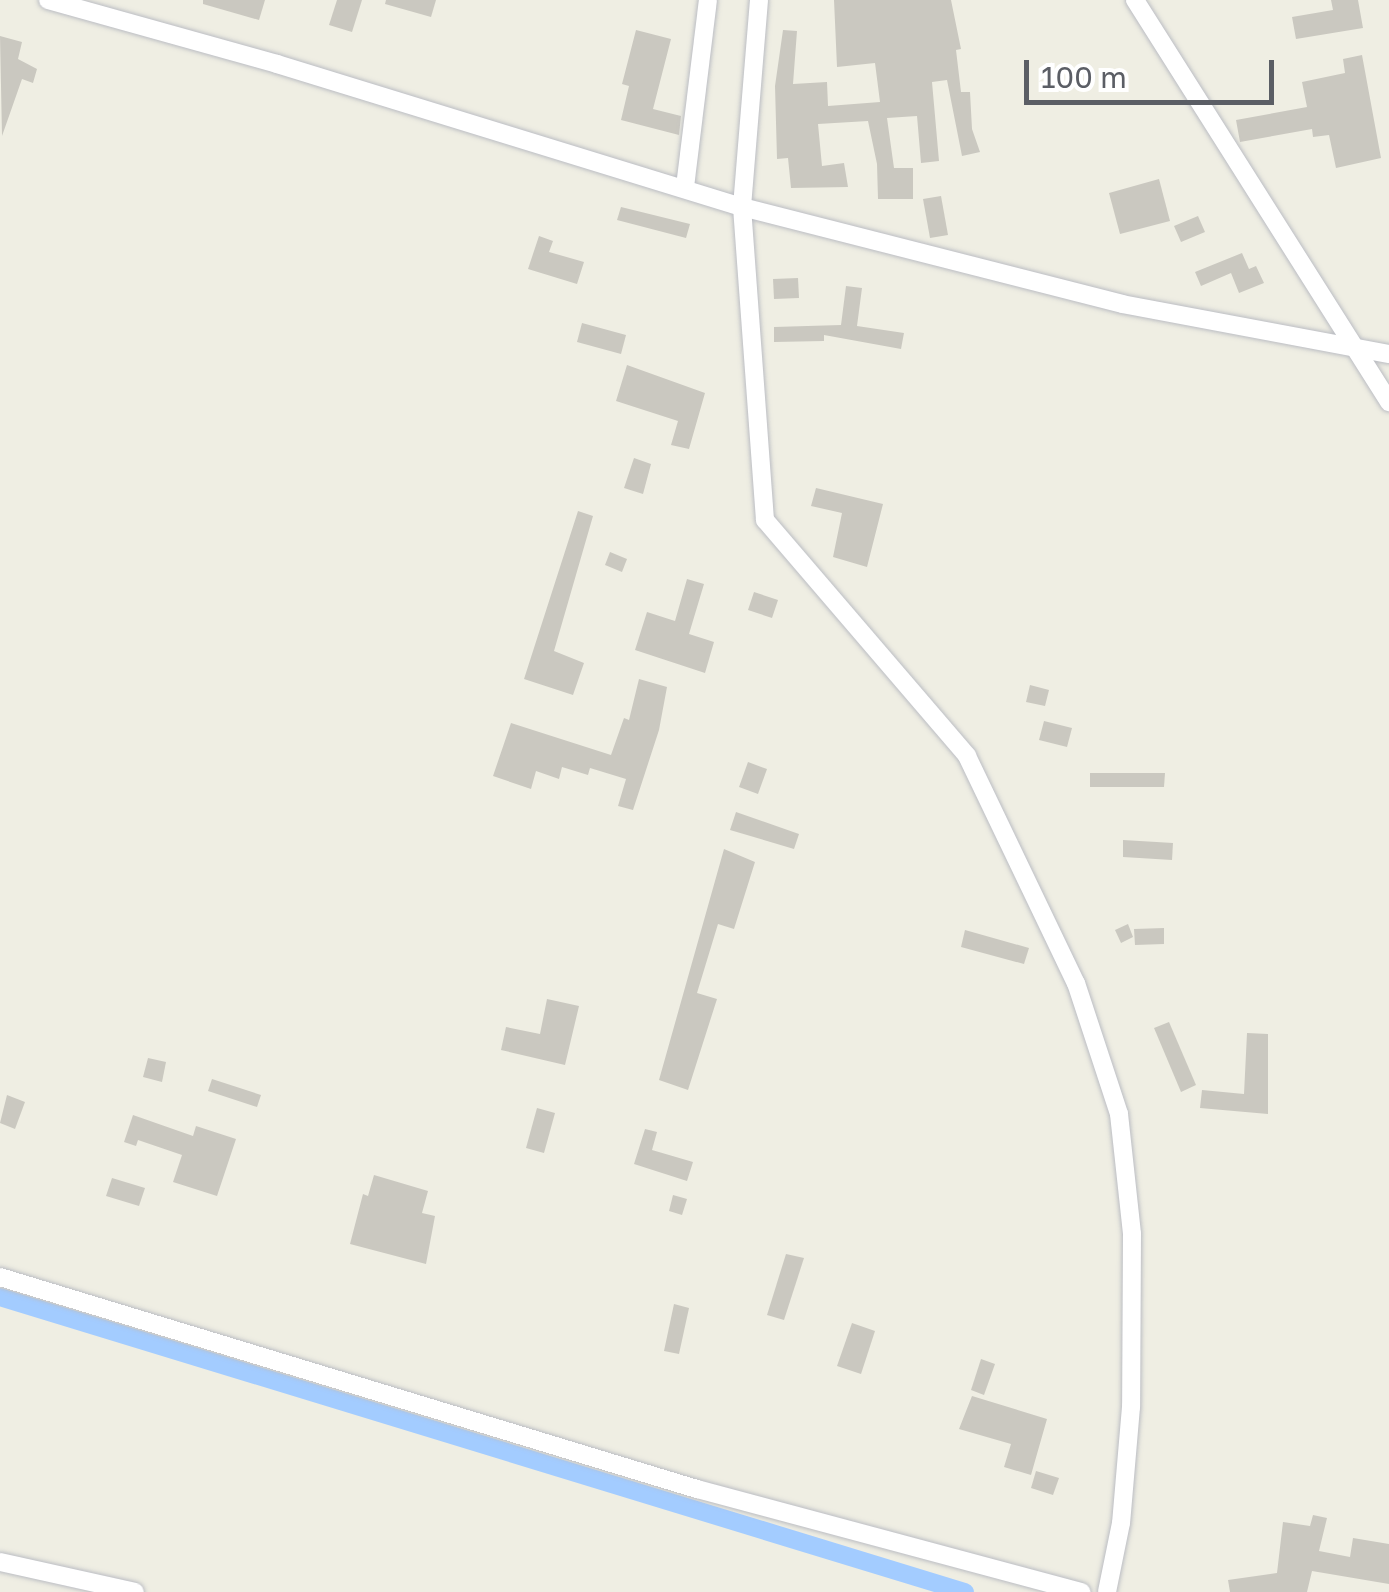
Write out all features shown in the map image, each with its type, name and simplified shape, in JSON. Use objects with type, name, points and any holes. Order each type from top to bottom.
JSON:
[{"type":"street","points":[[48,0],[686,187],[742,207],[1122,304],[1389,354]]},
{"type":"street","points":[[686,187],[708,0]]},
{"type":"street","points":[[759,0],[742,207],[765,520],[966,756],[1076,984],[1119,1114],[1132,1234],[1131,1408],[1121,1523],[1107,1592]]},
{"type":"street","points":[[1135,0],[1389,402]]},
{"type":"street","points":[[0,1278],[697,1489],[1081,1592]]},
{"type":"street","points":[[0,1562],[135,1592]]},
{"type":"building","points":[[203,0],[265,0],[259,20],[203,4]]},
{"type":"building","points":[[337,0],[362,0],[352,32],[329,25]]},
{"type":"building","points":[[386,0],[436,0],[431,17],[385,4]]},
{"type":"building","points":[[834,0],[951,0],[961,49],[956,50],[961,92],[970,92],[972,129],[980,152],[962,156],[947,80],[932,82],[939,161],[921,163],[917,116],[887,118],[894,168],[913,168],[913,199],[878,199],[877,164],[868,121],[818,124],[822,166],[844,163],[848,187],[791,188],[788,158],[777,159],[775,86],[783,30],[797,31],[793,84],[827,82],[828,106],[880,102],[875,63],[837,67]]},
{"type":"building","points":[[1331,0],[1358,0],[1363,28],[1296,39],[1292,17],[1333,10]]},
{"type":"building","points":[[636,30],[671,39],[653,109],[681,116],[679,135],[621,120],[629,86],[622,84]]},
{"type":"building","points":[[0,36],[22,42],[18,59],[37,69],[33,83],[22,79],[2,136]]},
{"type":"building","points":[[1362,55],[1381,158],[1336,168],[1329,135],[1313,137],[1312,129],[1240,142],[1236,120],[1307,107],[1302,82],[1345,73],[1343,59]]},
{"type":"building","points":[[1159,179],[1170,221],[1120,234],[1109,193]]},
{"type":"building","points":[[941,196],[948,235],[930,238],[923,199]]},
{"type":"building","points":[[621,207],[690,224],[686,238],[617,220]]},
{"type":"building","points":[[1198,216],[1205,232],[1181,242],[1174,226]]},
{"type":"building","points":[[539,236],[553,241],[549,252],[584,262],[577,284],[528,269]]},
{"type":"building","points":[[1242,253],[1249,269],[1256,266],[1264,283],[1239,293],[1231,273],[1201,286],[1195,272]]},
{"type":"building","points":[[798,278],[799,298],[774,299],[773,279]]},
{"type":"building","points":[[846,286],[862,288],[857,326],[904,333],[901,349],[824,335],[824,341],[774,342],[774,327],[841,325]]},
{"type":"building","points":[[582,323],[626,335],[621,354],[577,342]]},
{"type":"building","points":[[627,365],[705,393],[689,449],[671,445],[678,421],[616,401]]},
{"type":"building","points":[[634,458],[651,464],[643,494],[624,488]]},
{"type":"building","points":[[816,488],[883,504],[867,567],[833,557],[842,513],[811,506]]},
{"type":"building","points":[[578,511],[593,516],[554,651],[584,663],[573,695],[524,679]]},
{"type":"building","points":[[610,552],[627,559],[622,572],[605,565]]},
{"type":"building","points":[[687,579],[704,584],[689,634],[714,642],[705,673],[635,650],[647,612],[675,621]]},
{"type":"building","points":[[754,592],[778,600],[772,618],[748,610]]},
{"type":"building","points":[[639,679],[667,687],[659,730],[633,810],[618,806],[626,779],[590,768],[588,775],[562,767],[559,779],[536,771],[531,789],[493,776],[511,723],[611,755],[624,718],[629,720]]},
{"type":"building","points":[[1030,685],[1049,690],[1045,706],[1026,702]]},
{"type":"building","points":[[1044,721],[1072,728],[1067,747],[1039,740]]},
{"type":"building","points":[[748,762],[767,769],[758,794],[739,787]]},
{"type":"building","points":[[1090,773],[1165,773],[1164,787],[1090,787]]},
{"type":"building","points":[[736,812],[799,834],[794,849],[730,830]]},
{"type":"building","points":[[1123,840],[1173,843],[1172,860],[1123,857]]},
{"type":"building","points":[[724,849],[755,862],[734,929],[718,924],[697,993],[717,999],[688,1090],[659,1080]]},
{"type":"building","points":[[1128,924],[1133,937],[1121,943],[1115,930]]},
{"type":"building","points":[[1164,928],[1164,944],[1135,945],[1134,929]]},
{"type":"building","points":[[965,930],[1029,948],[1024,964],[961,947]]},
{"type":"building","points":[[547,999],[579,1006],[565,1065],[501,1050],[506,1027],[540,1034]]},
{"type":"building","points":[[1169,1022],[1196,1085],[1181,1092],[1154,1028]]},
{"type":"building","points":[[1247,1033],[1268,1034],[1268,1114],[1200,1108],[1202,1090],[1244,1094]]},
{"type":"building","points":[[148,1058],[166,1062],[162,1082],[143,1077]]},
{"type":"building","points":[[212,1079],[261,1095],[257,1107],[208,1091]]},
{"type":"building","points":[[7,1095],[25,1102],[15,1129],[0,1123]]},
{"type":"building","points":[[537,1108],[555,1113],[544,1153],[526,1148]]},
{"type":"building","points":[[133,1115],[193,1136],[196,1126],[236,1139],[217,1196],[173,1182],[182,1155],[138,1140],[136,1146],[124,1142]]},
{"type":"building","points":[[645,1129],[657,1132],[652,1150],[693,1162],[687,1181],[634,1164]]},
{"type":"building","points":[[374,1175],[428,1191],[422,1213],[435,1216],[426,1264],[350,1244],[363,1194],[368,1196]]},
{"type":"building","points":[[112,1178],[145,1188],[139,1206],[106,1196]]},
{"type":"building","points":[[673,1195],[687,1199],[682,1215],[669,1211]]},
{"type":"building","points":[[786,1254],[804,1258],[784,1320],[767,1315]]},
{"type":"building","points":[[674,1304],[689,1308],[679,1354],[664,1351]]},
{"type":"building","points":[[852,1323],[875,1331],[861,1374],[837,1366]]},
{"type":"building","points":[[981,1359],[995,1364],[984,1395],[971,1390]]},
{"type":"building","points":[[972,1396],[1047,1419],[1031,1475],[1004,1467],[1011,1444],[959,1429]]},
{"type":"building","points":[[1036,1471],[1059,1478],[1053,1495],[1031,1488]]},
{"type":"building","points":[[1313,1515],[1327,1518],[1319,1551],[1350,1557],[1353,1538],[1389,1544],[1389,1584],[1312,1571],[1307,1592],[1230,1592],[1228,1580],[1277,1573],[1283,1522],[1310,1526]]},
{"type":"waterway","points":[[0,1297],[965,1592]]}]
